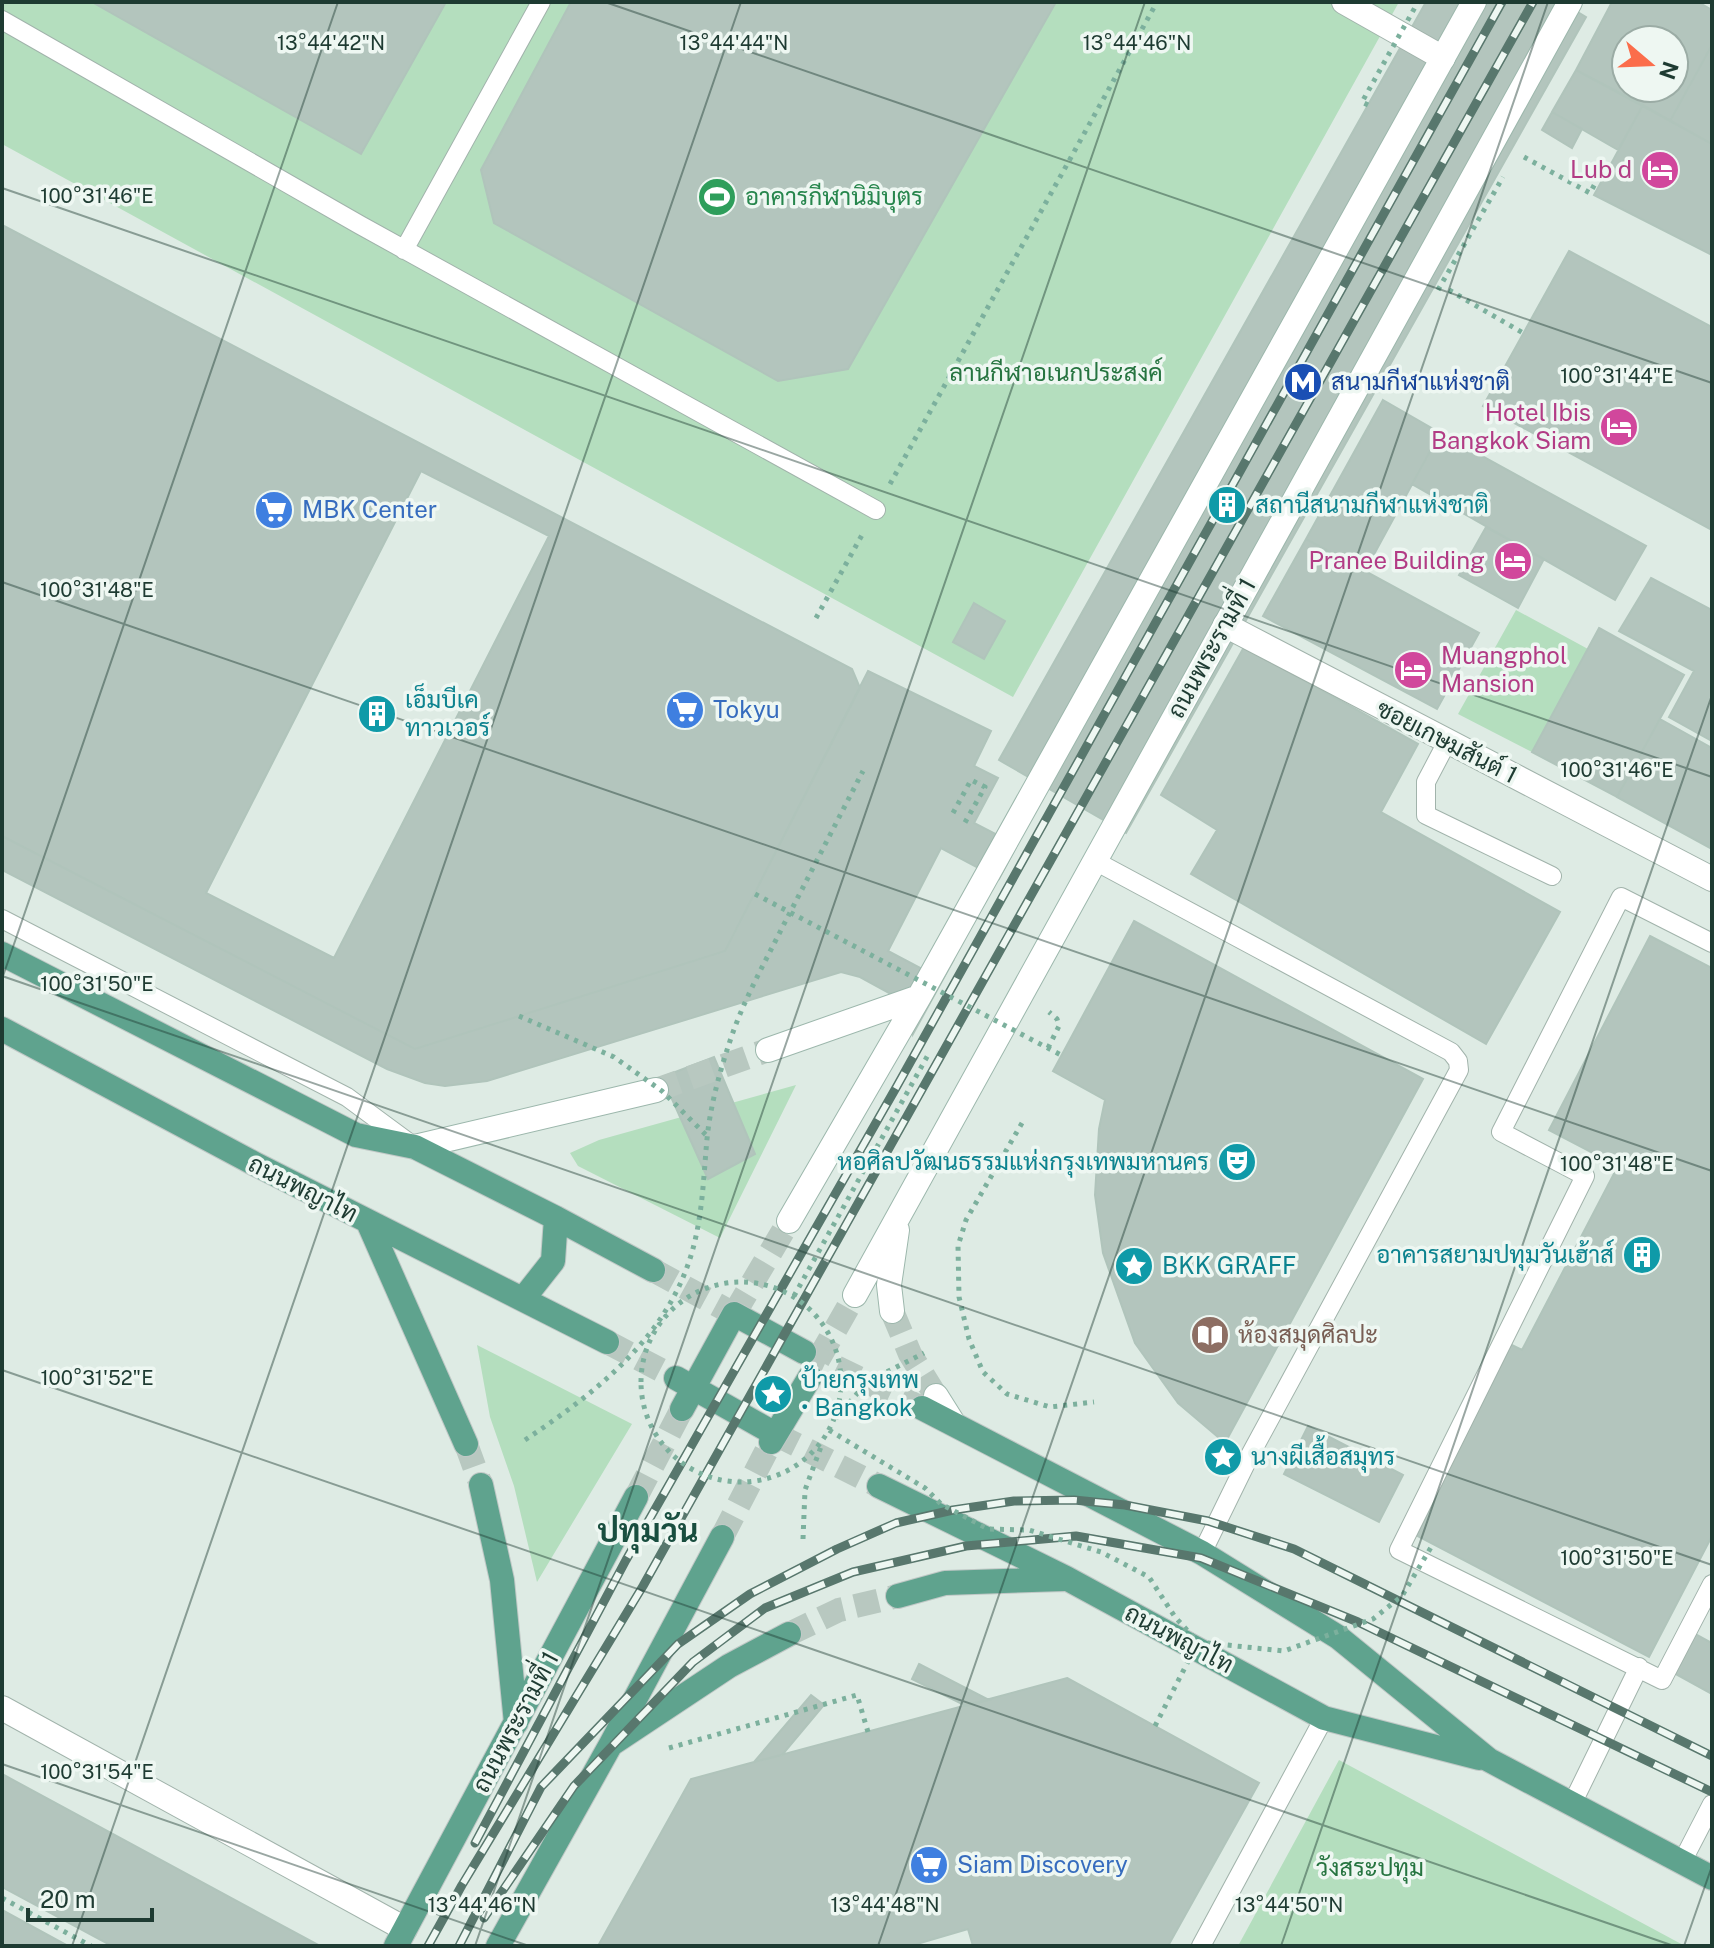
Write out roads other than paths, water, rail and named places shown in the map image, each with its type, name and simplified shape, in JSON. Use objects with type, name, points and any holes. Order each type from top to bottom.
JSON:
[{"type":"main road","points":[[1344,2],[1443,58]]},
{"type":"main road","points":[[789,1221],[919,997],[1474,2]]},
{"type":"main road","name":"ถนนพระรามที่ 1","points":[[855,1295],[1225,625],[1429,282],[1570,2]]},
{"type":"main road","name":"ซอยเกษมสันต์ 1","points":[[1225,625],[1712,879]]},
{"type":"main road","points":[[2,954],[356,1135],[415,1147],[653,1270]]},
{"type":"main road","points":[[768,1050],[919,997]]},
{"type":"main road","name":"ถนนพญาไท","points":[[2,1029],[255,1164],[607,1342]]},
{"type":"main road","points":[[415,1147],[656,1090]]},
{"type":"main road","points":[[892,1311],[889,1285],[902,1208]]},
{"type":"main road","points":[[523,1299],[553,1261],[556,1218]]},
{"type":"main road","points":[[368,1222],[466,1444]]},
{"type":"main road","points":[[804,1352],[734,1314],[684,1392],[773,1438],[810,1377]]},
{"type":"main road","name":"ถนนพญาไท","points":[[929,1402],[953,1423],[1202,1553],[1338,1637],[1489,1760],[1712,1878]]},
{"type":"main road","points":[[481,1485],[502,1580],[516,1723]]},
{"type":"main road","name":"ถนนพญาไท","points":[[879,1486],[1066,1578],[1324,1718],[1489,1760]]},
{"type":"main road","name":"ถนนพระรามที่ 1","points":[[401,1938],[636,1497]]},
{"type":"main road","points":[[498,1946],[722,1537]]},
{"type":"main road","points":[[898,1596],[945,1583],[1066,1578]]},
{"type":"main road","points":[[611,1744],[729,1666],[789,1634]]},
{"type":"main road","points":[[2,1708],[401,1938]]},
{"type":"lane","points":[[404,250],[541,2]]},
{"type":"lane","points":[[2,20],[404,250],[876,510]]},
{"type":"lane","points":[[1447,742],[1426,782],[1426,815],[1552,876]]},
{"type":"lane","points":[[1095,861],[1451,1052],[1459,1066],[1249,1457],[1202,1553]]},
{"type":"lane","points":[[1712,943],[1621,897],[1501,1132],[1585,1176],[1399,1550],[1662,1680],[1712,1584]]},
{"type":"lane","points":[[2,919],[347,1097],[415,1147]]},
{"type":"lane","points":[[1572,1804],[1639,1667]]},
{"type":"lane","points":[[1201,1946],[1324,1718]]},
{"type":"lane","points":[[1682,1862],[1712,1804]]},
{"type":"tunnel","points":[[656,1090],[768,1050]]},
{"type":"tunnel","points":[[734,1314],[789,1221]]},
{"type":"tunnel","points":[[653,1270],[734,1314]]},
{"type":"tunnel","points":[[818,1360],[855,1295]]},
{"type":"tunnel","points":[[892,1311],[910,1354],[936,1396]]},
{"type":"tunnel","points":[[607,1342],[676,1378]]},
{"type":"tunnel","points":[[804,1352],[922,1408]]},
{"type":"tunnel","points":[[636,1497],[682,1409]]},
{"type":"tunnel","points":[[775,1434],[879,1486]]},
{"type":"tunnel","points":[[722,1537],[771,1442]]},
{"type":"tunnel","points":[[466,1444],[481,1485]]},
{"type":"tunnel","points":[[789,1634],[839,1610],[898,1596]]},
{"type":"railway","points":[[475,1843],[626,1560],[897,1086],[1502,2]]},
{"type":"railway","points":[[428,1946],[643,1586],[1533,2]]},
{"type":"railway","points":[[459,1946],[541,1787],[678,1644],[750,1594],[837,1549],[896,1523],[953,1510],[1014,1501],[1074,1500],[1125,1505],[1208,1521],[1294,1549],[1712,1756]]},
{"type":"railway","points":[[484,1918],[574,1786],[693,1662],[765,1608],[853,1572],[966,1546],[1076,1536],[1201,1558],[1358,1622],[1712,1792]]},
{"type":"place","name":"Lub d","points":[[1660,170]]},
{"type":"place","name":"อาคารกีฬานิมิบุตร","points":[[717,197]]},
{"type":"place","name":"สนามกีฬาแห่งชาติ","points":[[1303,382]]},
{"type":"place","name":"Hotel Ibis Bangkok Siam","points":[[1619,427]]},
{"type":"place","name":"สถานีสนามกีฬาแห่งชาติ","points":[[1227,505]]},
{"type":"place","name":"MBK Center","points":[[274,510]]},
{"type":"place","name":"Pranee Building","points":[[1513,561]]},
{"type":"place","name":"Muangphol Mansion","points":[[1413,670]]},
{"type":"place","name":"Tokyu","points":[[685,710]]},
{"type":"place","name":"เอ็มบีเค ทาวเวอร์","points":[[377,714]]},
{"type":"place","name":"หอศิลปวัฒนธรรมแห่งกรุงเทพมหานคร","points":[[1237,1162]]},
{"type":"place","name":"อาคารสยามปทุมวันเฮ้าส์","points":[[1642,1255]]},
{"type":"place","name":"BKK GRAFF","points":[[1134,1266]]},
{"type":"place","name":"ห้องสมุดศิลปะ","points":[[1210,1335]]},
{"type":"place","name":"ป้ายกรุงเทพ • Bangkok","points":[[773,1394]]},
{"type":"place","name":"นางผีเสื้อสมุทร","points":[[1223,1457]]},
{"type":"place","name":"Siam Discovery","points":[[929,1865]]},
{"type":"district","name":"ปทุมวัน","points":[[648,1531]]},
{"type":"park label","name":"ลานกีฬาอเนกประสงค์","points":[[1056,373]]},
{"type":"park label","name":"วังสระปทุม","points":[[1370,1868]]}]
